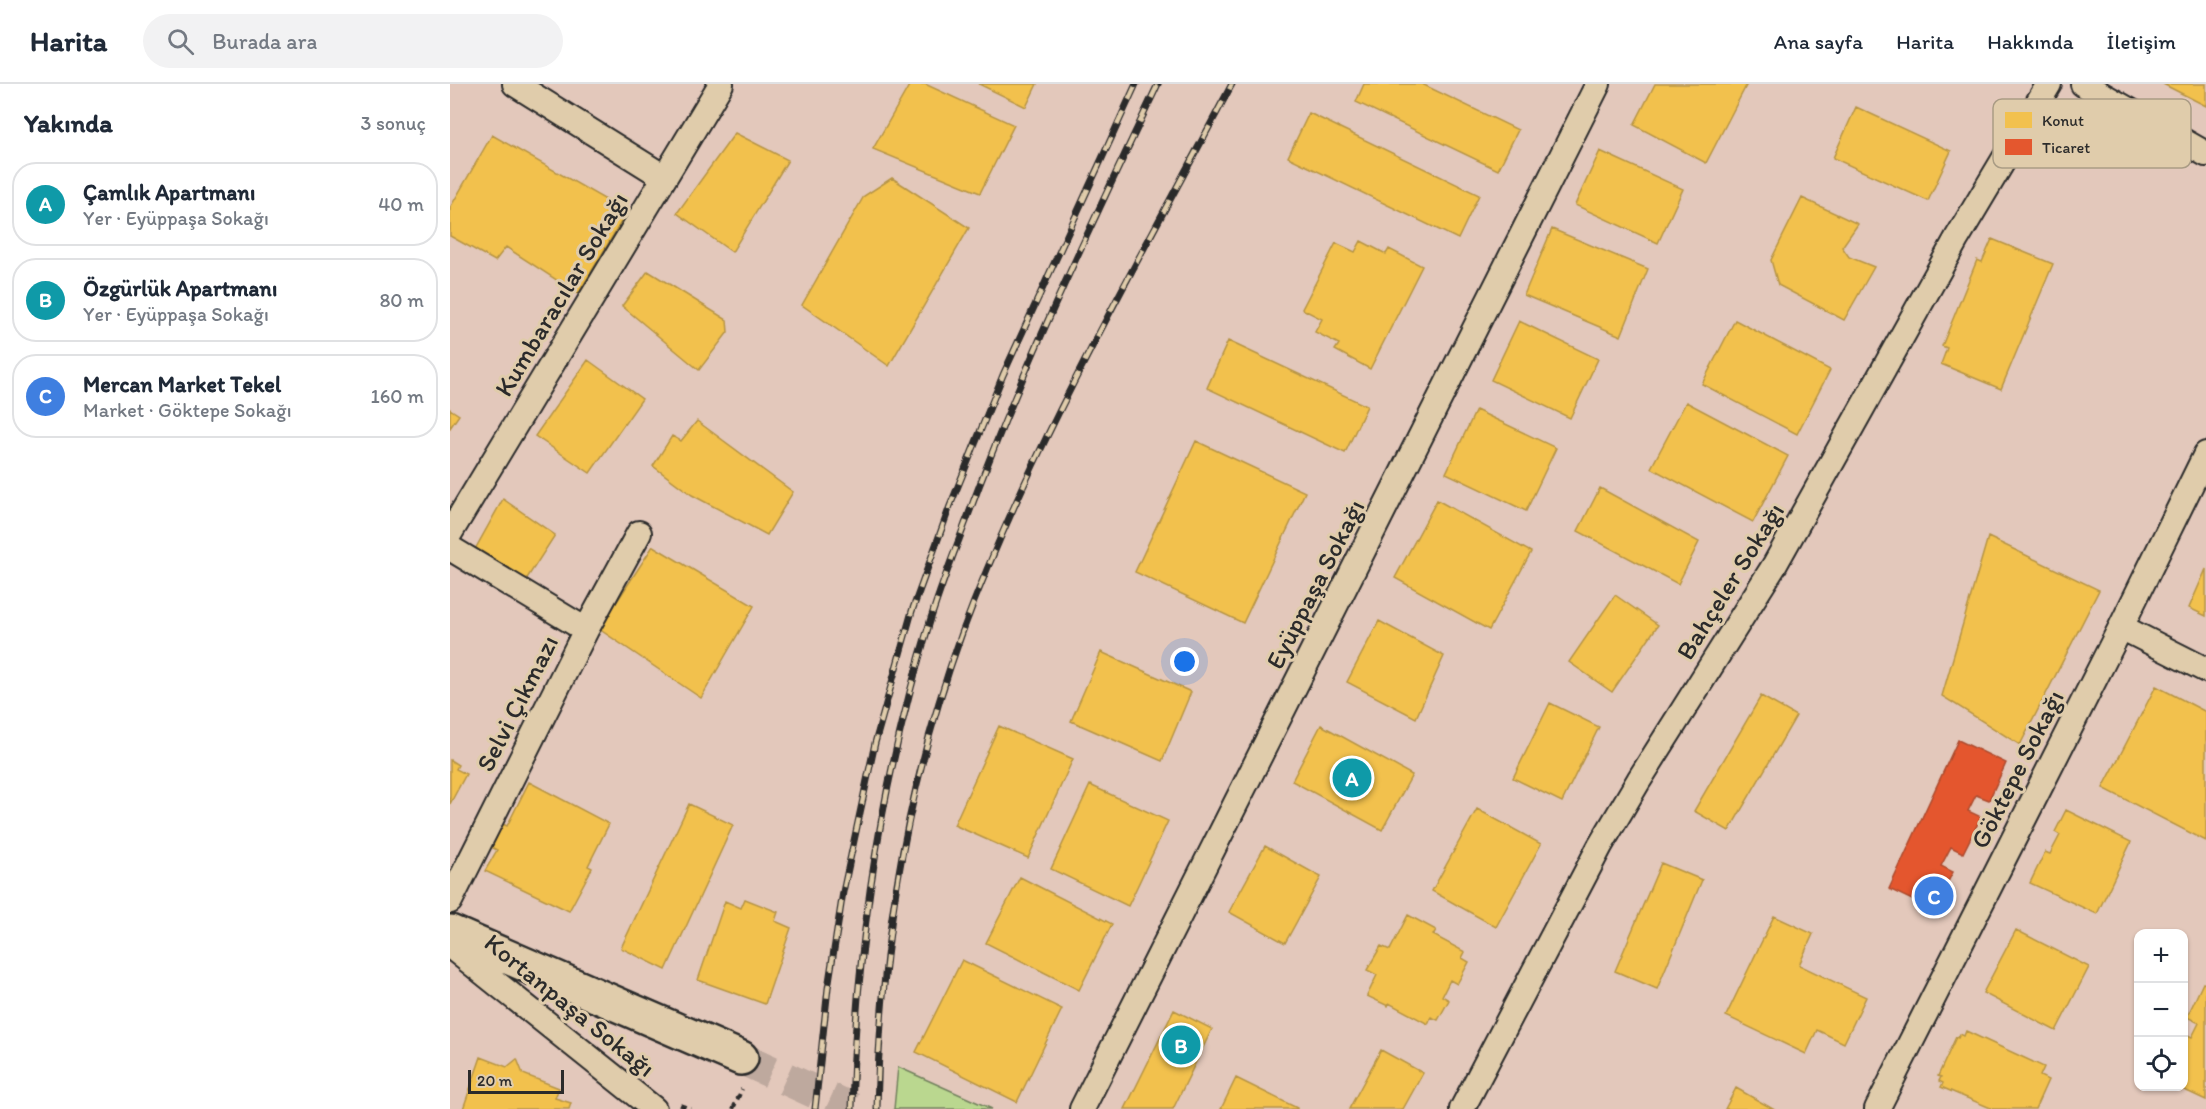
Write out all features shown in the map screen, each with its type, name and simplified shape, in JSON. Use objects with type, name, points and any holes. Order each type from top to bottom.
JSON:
[{"type":"main road","points":[[450,932],[741,1058]]},
{"type":"street","points":[[515,84],[664,177]]},
{"type":"street","name":"Kumbaracılar Sokağı","points":[[450,533],[721,84]]},
{"type":"street","name":"Eyüppaşa Sokağı","points":[[1082,1109],[1598,84]]},
{"type":"street","name":"Bahçeler Sokağı","points":[[2040,99],[2049,84]]},
{"type":"street","points":[[2083,84],[2109,99]]},
{"type":"street","points":[[2191,145],[2206,154]]},
{"type":"street","name":"Bahçeler Sokağı","points":[[1462,1109],[1604,838],[1774,566],[1951,248],[1999,168]]},
{"type":"street","name":"Göktepe Sokağı","points":[[1877,1109],[2206,454]]},
{"type":"street","name":"Selvi Çıkmazı","points":[[450,901],[586,630],[639,533]]},
{"type":"street","points":[[450,548],[586,630]]},
{"type":"street","points":[[2121,627],[2206,670]]},
{"type":"street","name":"Kortanpaşa Sokağı","points":[[450,946],[654,1109]]},
{"type":"green space","points":[[898,1067],[992,1109],[894,1109]]},
{"type":"building: Konut","points":[[910,84],[925,84],[1014,125],[980,193],[873,149]]},
{"type":"building: Konut","points":[[979,84],[1037,84],[1026,107]]},
{"type":"building: Konut","points":[[1364,84],[1422,84],[1518,130],[1498,170],[1356,102]]},
{"type":"building: Konut","points":[[1655,84],[1747,84],[1706,163],[1634,125]]},
{"type":"building: Konut","points":[[2163,84],[2206,84],[2206,106]]},
{"type":"building: Konut","points":[[1856,107],[1951,151],[1928,201],[1833,158]]},
{"type":"building: Konut","points":[[1309,113],[1479,195],[1458,239],[1288,157]]},
{"type":"building: Konut","points":[[735,133],[788,160],[732,252],[677,213]]},
{"type":"building: Konut","points":[[492,135],[627,212],[578,294],[506,247],[495,261],[450,236],[450,208]]},
{"type":"building: Konut","points":[[1600,151],[1683,189],[1658,243],[1575,205]]},
{"type":"building: Konut","points":[[892,178],[969,228],[889,366],[802,305],[864,196]]},
{"type":"building: Konut","points":[[1802,198],[1858,224],[1842,247],[1849,257],[1874,267],[1844,320],[1778,285],[1771,260]]},
{"type":"building: Konut","points":[[1552,229],[1648,269],[1621,336],[1524,295]]},
{"type":"building: Konut","points":[[1992,239],[2053,264],[2001,389],[1941,364],[1947,348],[1942,346],[1977,260],[1982,262]]},
{"type":"building: Konut","points":[[1361,241],[1386,254],[1389,249],[1422,266],[1370,369],[1335,350],[1339,344],[1315,332],[1322,319],[1302,309],[1336,243],[1355,252]]},
{"type":"building: Konut","points":[[648,271],[727,320],[728,332],[699,370],[622,306]]},
{"type":"building: Konut","points":[[1735,320],[1830,370],[1797,434],[1702,384]]},
{"type":"building: Konut","points":[[1519,321],[1598,359],[1570,418],[1491,380]]},
{"type":"building: Konut","points":[[1228,341],[1367,406],[1345,453],[1207,388]]},
{"type":"building: Konut","points":[[588,360],[642,399],[590,473],[535,436]]},
{"type":"building: Konut","points":[[1686,402],[1788,456],[1753,522],[1651,468]]},
{"type":"building: Konut","points":[[450,409],[459,415],[450,428]]},
{"type":"building: Konut","points":[[1476,410],[1556,448],[1526,511],[1446,473]]},
{"type":"building: Konut","points":[[697,421],[793,492],[767,535],[692,495],[653,466],[672,436],[681,441]]},
{"type":"building: Konut","points":[[1196,441],[1305,492],[1243,623],[1135,572]]},
{"type":"building: Konut","points":[[1600,488],[1699,542],[1678,584],[1578,531]]},
{"type":"building: Konut","points":[[503,499],[555,535],[524,583],[473,553]]},
{"type":"building: Konut","points":[[1437,500],[1531,552],[1489,630],[1395,578]]},
{"type":"building: Konut","points":[[1988,537],[2099,590],[2020,745],[1942,696]]},
{"type":"building: Konut","points":[[653,546],[754,606],[701,698],[599,629]]},
{"type":"building: Konut","points":[[2206,569],[2206,616],[2189,608]]},
{"type":"building: Konut","points":[[1615,595],[1658,625],[1612,692],[1569,662]]},
{"type":"building: Konut","points":[[1379,621],[1444,656],[1416,718],[1347,682]]},
{"type":"building: Konut","points":[[1101,652],[1191,692],[1162,761],[1071,721]]},
{"type":"building: Konut","points":[[2156,686],[2206,712],[2206,841],[2103,788]]},
{"type":"building: Konut","points":[[1761,696],[1796,716],[1729,831],[1694,811]]},
{"type":"building: Konut","points":[[1550,703],[1599,727],[1562,802],[1513,778]]},
{"type":"building: Konut","points":[[1321,725],[1412,775],[1382,830],[1292,781]]},
{"type":"building: Konut","points":[[999,726],[1073,759],[1028,858],[954,825]]},
{"type":"building: Konut","points":[[450,760],[458,765],[456,769],[466,774],[450,804]]},
{"type":"building: Konut","points":[[529,782],[609,824],[588,866],[592,868],[569,911],[485,871],[497,850],[491,847],[503,824],[507,826]]},
{"type":"building: Konut","points":[[1090,785],[1168,821],[1128,906],[1051,869]]},
{"type":"building: Konut","points":[[689,804],[733,825],[666,970],[621,948]]},
{"type":"building: Konut","points":[[1477,809],[1541,844],[1496,927],[1432,891]]},
{"type":"building: Konut","points":[[2066,810],[2131,842],[2097,914],[2030,883],[2045,852],[2050,854],[2060,835],[2055,832]]},
{"type":"building: Konut","points":[[1265,846],[1321,877],[1285,943],[1229,912]]},
{"type":"building: Konut","points":[[1661,863],[1702,880],[1657,989],[1615,971]]},
{"type":"building: Konut","points":[[1020,877],[1112,924],[1079,990],[986,943]]},
{"type":"building: Konut","points":[[745,899],[778,912],[775,921],[791,928],[765,1004],[698,980],[725,901],[741,908]]},
{"type":"building: Konut","points":[[1408,915],[1436,930],[1433,935],[1465,952],[1462,958],[1469,962],[1457,984],[1450,980],[1442,996],[1449,1000],[1438,1020],[1431,1017],[1428,1024],[1389,1003],[1388,1006],[1367,996],[1377,975],[1367,970],[1381,946],[1390,950]]},
{"type":"building: Konut","points":[[1774,916],[1813,934],[1799,965],[1866,997],[1844,1043],[1817,1030],[1806,1054],[1726,1016]]},
{"type":"building: Konut","points":[[2016,930],[2089,967],[2056,1031],[1983,993]]},
{"type":"building: Konut","points":[[962,960],[1062,1009],[1017,1102],[916,1052]]},
{"type":"building: Konut","points":[[2203,983],[2206,984],[2206,1100],[2187,1091],[2188,1035],[2192,1037],[2199,1023],[2188,1018]]},
{"type":"building: Konut","points":[[1174,1010],[1212,1029],[1173,1109],[1125,1109]]},
{"type":"building: Konut","points":[[1966,1031],[2044,1067],[2040,1076],[2048,1080],[2035,1109],[1993,1109],[1941,1087],[1943,1083],[1939,1081],[1941,1077],[1938,1076],[1956,1037],[1958,1038],[1960,1034],[1964,1036]]},
{"type":"building: Konut","points":[[1381,1050],[1423,1073],[1403,1109],[1349,1109]]},
{"type":"building: Konut","points":[[481,1057],[507,1067],[517,1059],[523,1074],[559,1088],[555,1098],[571,1103],[569,1109],[463,1109]]},
{"type":"building: Konut","points":[[1236,1078],[1297,1108],[1297,1109],[1221,1109]]},
{"type":"building: Konut","points":[[1736,1088],[1773,1109],[1725,1109]]},
{"type":"building: Ticaret","points":[[1958,740],[2006,763],[1989,800],[1976,795],[1968,811],[1981,817],[1963,853],[1951,847],[1941,866],[1953,872],[1933,910],[1889,889]]},
{"type":"tunnel","points":[[741,1058],[852,1109]]},
{"type":"railway","points":[[815,1109],[828,988],[843,892],[875,743],[912,611],[950,506],[1003,375],[1136,84]]},
{"type":"railway","points":[[852,1109],[859,984],[875,861],[899,738],[931,618],[953,554],[1011,406],[1058,298],[1158,84]]},
{"type":"railway","points":[[877,1109],[884,988],[900,868],[926,749],[962,633],[990,562],[1054,423],[1088,354],[1232,84]]},
{"type":"place","name":"Çamlık Apartmanı","points":[[1352,778]]},
{"type":"place","name":"Mercan Market Tekel","points":[[1934,896]]},
{"type":"place","name":"Özgürlük Apartmanı","points":[[1181,1045]]}]
